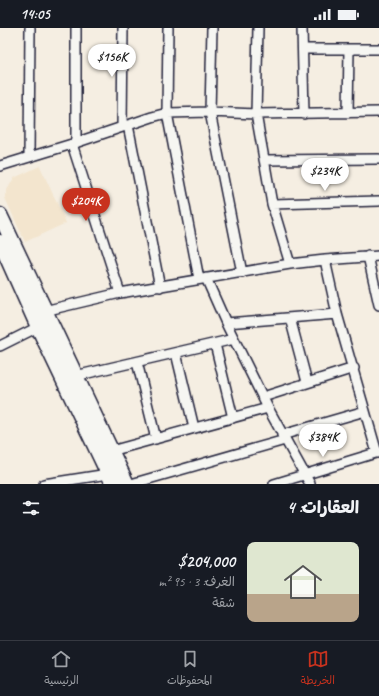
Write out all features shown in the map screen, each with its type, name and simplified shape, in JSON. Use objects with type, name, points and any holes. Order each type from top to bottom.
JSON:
[{"type":"main road","points":[[0,215],[127,484]]},
{"type":"main road","points":[[0,242],[38,327],[111,479]]},
{"type":"street","points":[[29,156],[30,28]]},
{"type":"street","points":[[76,28],[74,144],[120,293]]},
{"type":"street","points":[[123,28],[125,126],[160,287]]},
{"type":"street","points":[[168,28],[168,113],[203,278],[268,408],[310,484]]},
{"type":"street","points":[[212,28],[210,112],[242,273]]},
{"type":"street","points":[[258,28],[256,114],[272,204],[290,264]]},
{"type":"street","points":[[302,28],[304,114]]},
{"type":"street","points":[[303,49],[379,49]]},
{"type":"street","points":[[348,113],[349,49]]},
{"type":"street","points":[[0,166],[29,156],[74,144],[152,116],[168,113],[210,112],[304,114],[379,112]]},
{"type":"street","points":[[264,160],[379,159]]},
{"type":"street","points":[[272,204],[379,201]]},
{"type":"street","points":[[368,256],[379,305]]},
{"type":"street","points":[[44,311],[120,293],[160,287],[203,278],[242,273],[290,264],[379,256]]},
{"type":"street","points":[[274,484],[378,452],[337,314],[325,260]]},
{"type":"street","points":[[226,323],[337,314]]},
{"type":"street","points":[[290,318],[307,382]]},
{"type":"street","points":[[0,346],[38,327]]},
{"type":"street","points":[[75,376],[234,339]]},
{"type":"street","points":[[215,344],[232,418]]},
{"type":"street","points":[[176,353],[194,428]]},
{"type":"street","points":[[137,362],[156,439]]},
{"type":"street","points":[[263,397],[354,368]]},
{"type":"street","points":[[111,451],[268,408]]},
{"type":"street","points":[[131,484],[284,438],[365,410]]},
{"type":"street","points":[[44,484],[111,479]]},
{"type":"shaded area","points":[[40,166],[66,223],[25,242],[5,198],[7,190],[14,178]]}]
